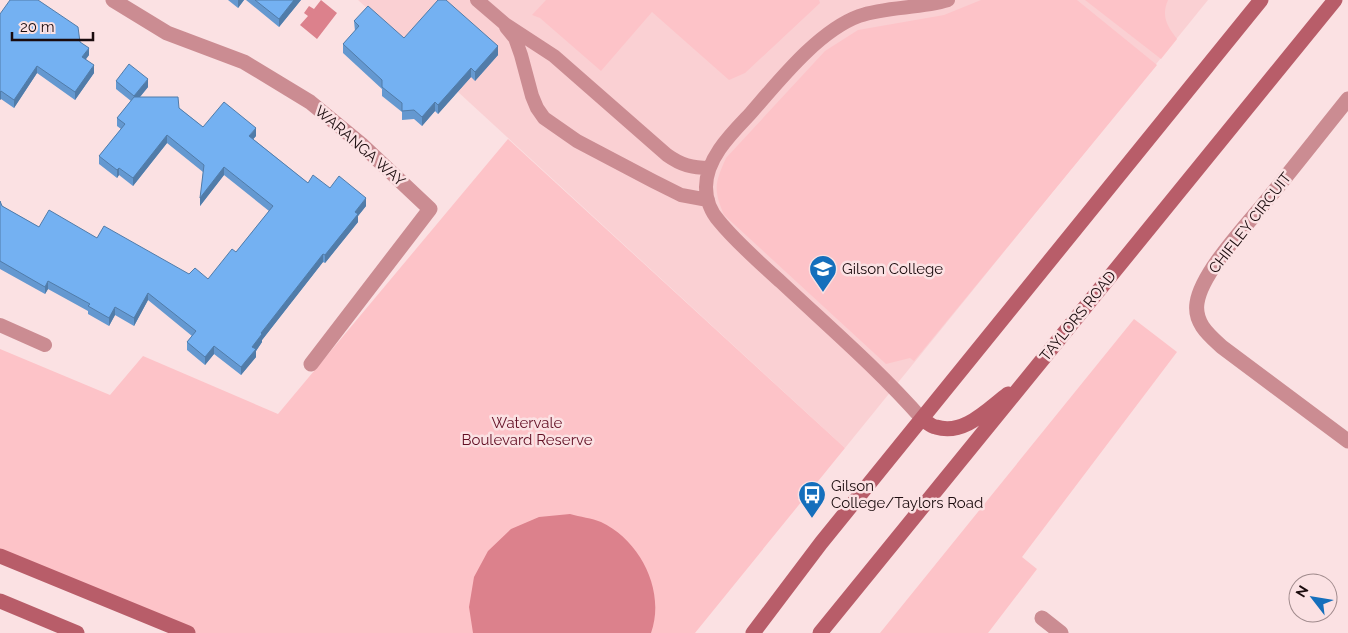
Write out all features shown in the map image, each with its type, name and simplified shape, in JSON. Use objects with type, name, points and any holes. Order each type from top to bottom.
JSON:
[{"type":"main road","points":[[753,633],[821,544],[1261,0]]},
{"type":"main road","name":"TAYLORS ROAD","points":[[820,633],[1335,0]]},
{"type":"main road","points":[[922,419],[935,427],[950,430],[965,426],[1027,379]]},
{"type":"main road","points":[[0,556],[188,633]]},
{"type":"main road","points":[[0,600],[77,633]]},
{"type":"street","name":"WARANGA WAY","points":[[113,0],[167,33],[244,62],[310,102],[361,144],[430,208],[311,364]]},
{"type":"street","name":"CHIFLEY CIRCUIT","points":[[1348,100],[1225,252],[1206,280],[1196,304],[1200,324],[1222,347],[1348,441]]},
{"type":"street","points":[[1042,618],[1061,633]]},
{"type":"lane","points":[[477,0],[505,24],[554,56],[667,155],[691,168],[709,168]]},
{"type":"lane","points":[[922,419],[897,390],[719,222],[712,211],[706,187],[711,162],[721,148],[745,119],[814,46],[837,26],[859,16],[892,9],[932,5],[948,0]]},
{"type":"lane","points":[[505,24],[521,54],[532,96],[544,118],[576,141],[653,181],[681,195],[708,200]]},
{"type":"lane","points":[[0,325],[45,345]]},
{"type":"shaded area","points":[[321,0],[337,13],[317,39],[300,25],[308,16],[304,13],[309,6],[314,9]]},
{"type":"shaded area","name":"Gilson College","points":[[358,0],[1208,0],[845,448]]},
{"type":"shaded area","points":[[570,514],[594,519],[615,530],[638,554],[652,584],[655,600],[655,617],[651,633],[473,633],[469,607],[474,577],[488,551],[511,529],[539,517]]},
{"type":"green space","points":[[546,0],[819,0],[820,3],[745,73],[729,80],[652,12],[601,71],[540,18],[532,15]]},
{"type":"green space","points":[[981,0],[1077,0],[1157,65],[914,361],[910,358],[886,364],[724,215],[717,192],[719,174],[726,158],[825,51],[858,30],[944,15]]},
{"type":"green space","points":[[1085,0],[1168,0],[1165,11],[1166,21],[1177,39],[1161,59]]},
{"type":"green space","name":"Watervale Boulevard Reserve","points":[[508,139],[845,448],[695,633],[194,633],[0,549],[0,349],[110,395],[143,356],[278,414]]},
{"type":"green space","points":[[1134,319],[1177,352],[1022,557],[1037,569],[988,633],[880,633]]},
{"type":"building","points":[[10,0],[38,0],[78,27],[80,42],[89,48],[82,57],[94,65],[75,92],[37,66],[14,100],[0,92],[0,14]]},
{"type":"building","points":[[255,0],[294,0],[279,19]]},
{"type":"building","points":[[438,0],[446,0],[498,46],[475,72],[471,68],[438,105],[435,102],[422,117],[414,110],[402,111],[402,103],[382,87],[382,80],[343,44],[359,26],[354,21],[368,6],[404,38]]},
{"type":"building","points":[[129,64],[148,79],[134,96],[116,81]]},
{"type":"building","points":[[134,97],[178,97],[179,108],[203,127],[224,102],[256,128],[249,136],[308,183],[313,175],[330,188],[339,176],[366,198],[355,212],[358,214],[325,255],[323,254],[261,333],[252,347],[256,349],[241,367],[214,346],[205,357],[187,342],[196,331],[148,293],[134,318],[115,307],[109,318],[88,306],[90,304],[48,281],[45,287],[0,261],[0,201],[2,206],[39,227],[49,210],[97,238],[104,226],[189,274],[195,268],[208,279],[232,249],[236,252],[273,206],[224,167],[200,198],[204,165],[167,135],[133,178],[119,168],[117,170],[99,156],[125,124],[117,118]]},
{"type":"place","name":"Gilson College","points":[[823,293]]},
{"type":"place","name":"Gilson College/Taylors Road","points":[[812,519]]}]
